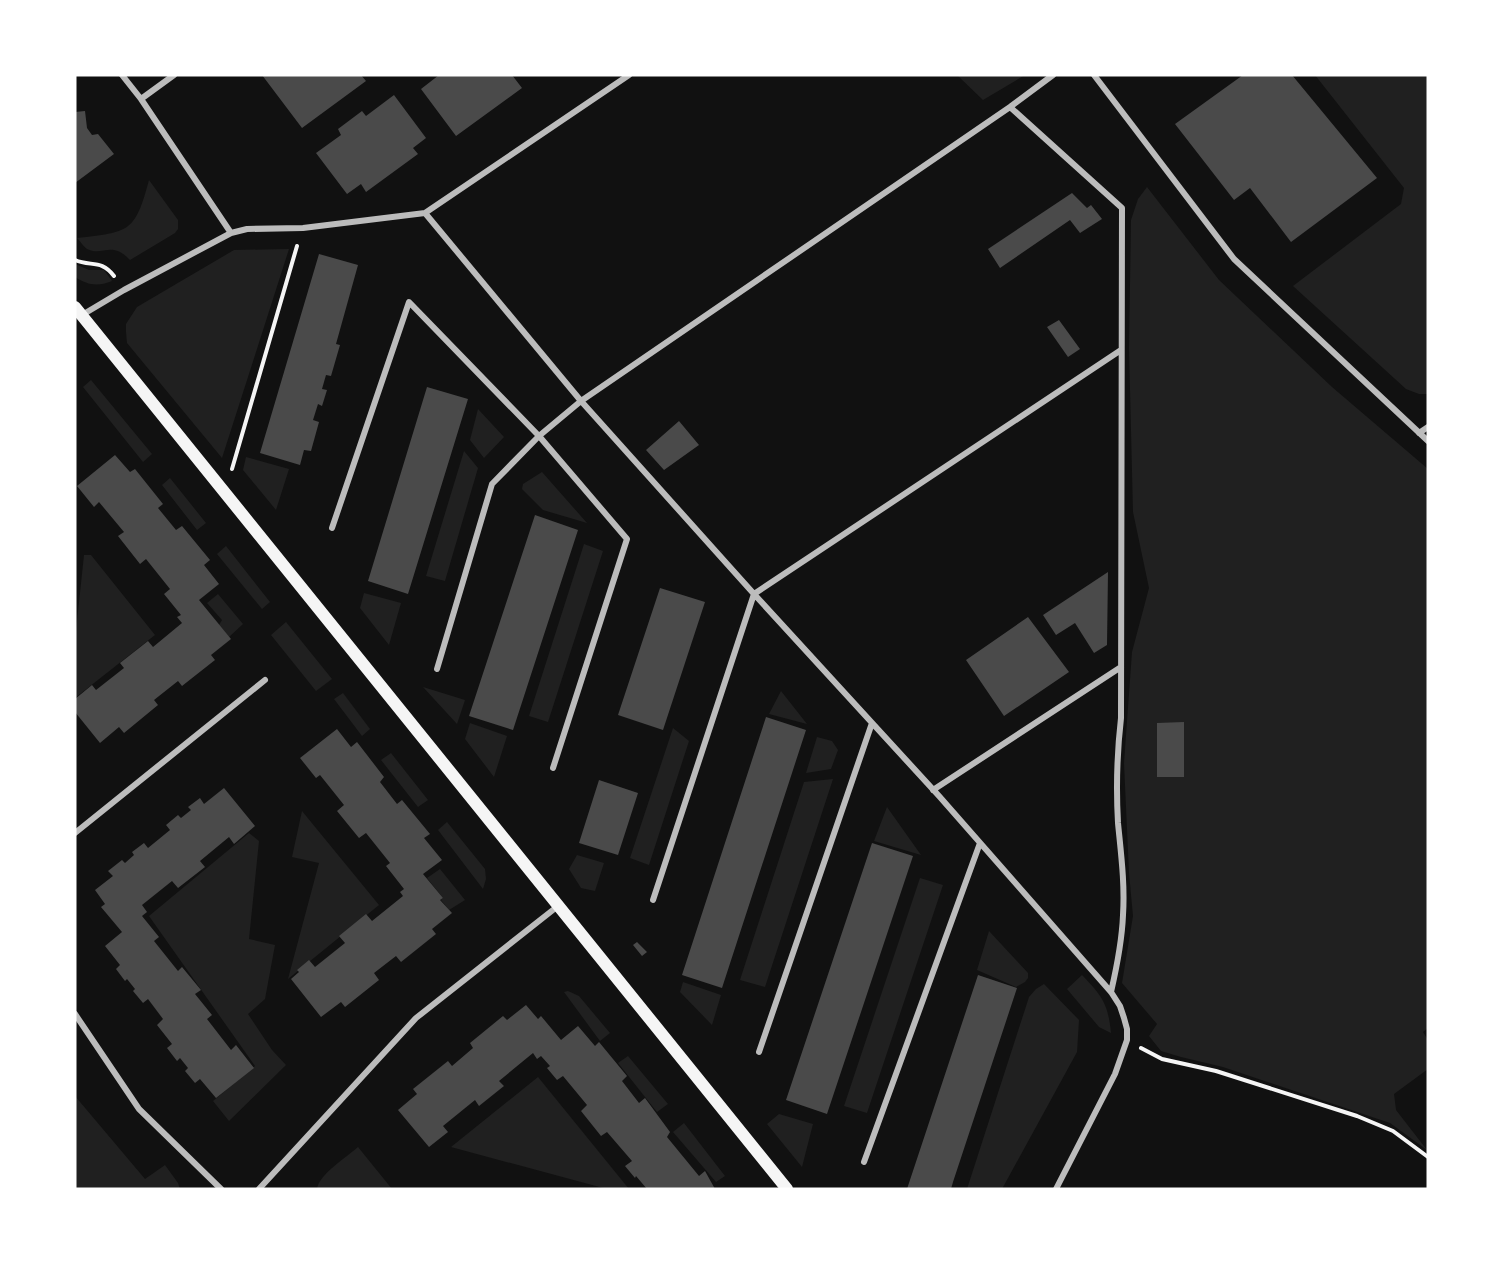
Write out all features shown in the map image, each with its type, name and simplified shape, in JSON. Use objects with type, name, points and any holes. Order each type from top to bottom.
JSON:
[{"type":"main road","points":[[78,311],[787,1189]]},
{"type":"street","points":[[122,75],[141,99],[231,233]]},
{"type":"street","points":[[141,99],[174,75]]},
{"type":"street","points":[[78,311],[124,290],[231,233],[247,229],[303,228],[425,213],[629,75]]},
{"type":"street","points":[[437,669],[492,484],[539,436],[581,401],[1010,107],[1053,75]]},
{"type":"street","points":[[1094,75],[1234,259],[1428,441]]},
{"type":"street","points":[[1010,107],[1122,208],[1121,718],[1118,743],[1118,823],[1122,853],[1123,914],[1119,955],[1111,992]]},
{"type":"street","points":[[425,213],[581,401],[933,790],[1111,992],[1125,1018],[1127,1040],[1115,1074],[1056,1189]]},
{"type":"street","points":[[332,528],[409,302],[539,436],[627,539],[553,768]]},
{"type":"street","points":[[653,900],[754,594],[1121,350]]},
{"type":"street","points":[[1419,433],[1428,427]]},
{"type":"street","points":[[933,790],[1121,667]]},
{"type":"street","points":[[75,833],[265,681]]},
{"type":"street","points":[[759,1052],[872,723]]},
{"type":"street","points":[[864,1162],[980,843]]},
{"type":"street","points":[[259,1189],[416,1018],[559,906]]},
{"type":"street","points":[[75,1014],[139,1109],[221,1189]]},
{"type":"path","points":[[231,475],[303,228]]},
{"type":"path","points":[[75,260],[103,265],[109,269],[116,280]]},
{"type":"path","points":[[1127,1040],[1162,1059],[1216,1071],[1357,1116],[1393,1131],[1428,1157]]},
{"type":"shaded area","points":[[957,75],[1025,75],[983,100]]},
{"type":"shaded area","points":[[1315,75],[1428,75],[1428,394],[1419,394],[1406,389],[1293,286],[1401,204],[1404,188]]},
{"type":"shaded area","points":[[149,180],[178,220],[178,229],[175,233],[130,260],[118,251],[93,251],[86,248],[77,238],[119,231],[134,220]]},
{"type":"shaded area","points":[[1147,187],[1219,280],[1332,387],[1428,469],[1428,1028],[1423,1032],[1428,1040],[1428,1069],[1394,1094],[1396,1110],[1427,1150],[1390,1123],[1223,1067],[1161,1051],[1149,1036],[1157,1024],[1122,983],[1133,916],[1124,763],[1132,652],[1149,588],[1133,512],[1129,348],[1131,220],[1138,199]]},
{"type":"shaded area","points":[[289,249],[222,458],[127,343],[126,324],[137,307],[234,250]]},
{"type":"shaded area","points":[[75,264],[89,270],[104,270],[112,281],[102,284],[84,282],[75,277]]},
{"type":"shaded area","points":[[91,380],[152,454],[143,462],[83,387]]},
{"type":"shaded area","points":[[478,409],[504,437],[484,458],[470,440]]},
{"type":"shaded area","points":[[464,451],[478,468],[445,581],[426,576]]},
{"type":"shaded area","points":[[246,457],[289,469],[276,510],[243,470]]},
{"type":"shaded area","points":[[542,472],[587,523],[543,510],[522,489],[523,484]]},
{"type":"shaded area","points":[[170,478],[206,523],[197,530],[162,485]]},
{"type":"shaded area","points":[[584,544],[603,551],[548,722],[529,716]]},
{"type":"shaded area","points":[[226,546],[270,602],[262,609],[217,554]]},
{"type":"shaded area","points":[[84,555],[91,555],[155,635],[75,698],[75,640]]},
{"type":"shaded area","points":[[364,593],[401,603],[389,645],[360,608]]},
{"type":"shaded area","points":[[218,594],[243,624],[229,637],[219,625],[222,620],[207,603]]},
{"type":"shaded area","points":[[286,622],[332,679],[316,691],[271,635]]},
{"type":"shaded area","points":[[423,687],[465,700],[457,724]]},
{"type":"shaded area","points":[[781,691],[807,724],[769,714]]},
{"type":"shaded area","points":[[343,693],[370,729],[362,736],[334,699]]},
{"type":"shaded area","points":[[470,723],[507,736],[494,777],[465,739]]},
{"type":"shaded area","points":[[673,728],[689,741],[649,865],[630,858]]},
{"type":"shaded area","points":[[817,737],[832,741],[838,750],[831,769],[806,773]]},
{"type":"shaded area","points":[[391,753],[428,800],[418,807],[381,760]]},
{"type":"shaded area","points":[[833,779],[765,987],[740,980],[804,782]]},
{"type":"shaded area","points":[[887,807],[921,855],[874,841]]},
{"type":"shaded area","points":[[302,811],[379,905],[288,979],[319,863],[292,857]]},
{"type":"shaded area","points":[[447,822],[485,869],[486,879],[483,889],[438,830]]},
{"type":"shaded area","points":[[249,833],[259,841],[249,939],[275,945],[265,999],[248,1014],[272,1050],[286,1065],[229,1121],[213,1101],[255,1066],[149,916]]},
{"type":"shaded area","points":[[577,855],[604,863],[595,891],[581,888],[569,869]]},
{"type":"shaded area","points":[[440,869],[465,900],[449,910],[441,900],[443,898],[427,878]]},
{"type":"shaded area","points":[[920,878],[943,885],[867,1113],[844,1106]]},
{"type":"shaded area","points":[[989,931],[1028,973],[1025,982],[1016,987],[977,970]]},
{"type":"shaded area","points":[[1082,975],[1095,989],[1106,1007],[1111,1033],[1099,1027],[1067,989]]},
{"type":"shaded area","points":[[683,982],[721,995],[712,1025],[680,992]]},
{"type":"shaded area","points":[[1044,984],[1079,1020],[1077,1052],[1002,1189],[967,1189],[1029,997]]},
{"type":"shaded area","points":[[568,991],[579,996],[610,1033],[600,1041],[564,992]]},
{"type":"shaded area","points":[[628,1056],[668,1104],[657,1112],[618,1063]]},
{"type":"shaded area","points":[[538,1077],[629,1189],[607,1189],[451,1147]]},
{"type":"shaded area","points":[[75,1096],[145,1179],[165,1165],[180,1189],[75,1189]]},
{"type":"shaded area","points":[[779,1114],[813,1124],[802,1167],[767,1124]]},
{"type":"shaded area","points":[[684,1123],[725,1176],[716,1182],[673,1132]]},
{"type":"shaded area","points":[[358,1147],[392,1189],[317,1189],[328,1172]]},
{"type":"building","points":[[262,75],[361,75],[366,81],[302,128]]},
{"type":"building","points":[[439,75],[512,75],[522,88],[456,136],[421,89]]},
{"type":"building","points":[[1243,75],[1292,75],[1377,178],[1291,242],[1250,188],[1234,200],[1175,124]]},
{"type":"building","points":[[394,95],[426,138],[413,148],[418,154],[366,192],[361,184],[347,194],[316,153],[341,135],[338,129],[362,111],[366,116]]},
{"type":"building","points":[[85,111],[87,128],[92,135],[98,134],[114,154],[75,183],[75,112]]},
{"type":"building","points":[[1072,193],[1087,208],[1091,205],[1102,219],[1080,233],[1070,220],[1000,268],[988,249]]},
{"type":"building","points":[[319,254],[358,265],[336,344],[340,345],[331,376],[326,375],[322,389],[327,390],[322,406],[318,404],[313,420],[319,422],[311,451],[304,450],[300,465],[260,453]]},
{"type":"building","points":[[1059,320],[1080,349],[1068,357],[1047,327]]},
{"type":"building","points":[[427,387],[468,399],[408,594],[368,581]]},
{"type":"building","points":[[679,421],[699,445],[664,470],[646,450]]},
{"type":"building","points":[[115,455],[130,472],[135,469],[163,504],[158,508],[176,530],[182,526],[210,560],[204,565],[219,584],[199,600],[231,639],[211,655],[215,660],[182,686],[178,681],[154,700],[158,705],[124,733],[119,727],[100,743],[75,712],[75,699],[92,685],[96,690],[124,668],[120,663],[148,641],[153,647],[182,623],[177,617],[181,615],[164,594],[170,589],[146,559],[140,564],[118,536],[124,532],[99,502],[94,507],[77,486]]},
{"type":"building","points":[[535,515],[578,530],[513,730],[469,716]]},
{"type":"building","points":[[1108,572],[1107,645],[1094,653],[1075,623],[1056,635],[1043,615]]},
{"type":"building","points":[[660,588],[705,602],[663,730],[618,715]]},
{"type":"building","points":[[1028,617],[1069,672],[1004,716],[966,660]]},
{"type":"building","points":[[766,717],[806,730],[722,988],[682,975]]},
{"type":"building","points":[[1184,722],[1184,777],[1157,777],[1157,723]]},
{"type":"building","points":[[337,729],[351,747],[357,742],[384,777],[380,782],[397,804],[402,800],[430,834],[424,838],[442,860],[423,874],[443,898],[440,900],[452,913],[432,929],[436,934],[401,962],[396,956],[374,973],[379,980],[345,1007],[341,1002],[321,1017],[291,979],[299,972],[297,970],[309,960],[315,967],[345,943],[339,936],[366,914],[372,921],[403,896],[400,892],[404,889],[386,866],[390,863],[366,833],[359,838],[337,811],[344,805],[320,775],[316,778],[300,758]]},
{"type":"building","points":[[599,780],[638,793],[618,855],[579,843]]},
{"type":"building","points":[[224,788],[255,826],[234,844],[229,837],[200,861],[205,867],[178,888],[172,881],[142,905],[147,912],[142,916],[159,937],[154,941],[178,971],[182,967],[201,990],[195,994],[212,1015],[207,1019],[231,1050],[236,1045],[254,1068],[216,1098],[200,1079],[195,1083],[185,1071],[188,1068],[180,1058],[177,1061],[167,1048],[172,1044],[157,1025],[163,1019],[148,999],[143,1003],[133,991],[135,989],[116,969],[120,965],[105,946],[122,932],[101,907],[105,904],[95,890],[113,876],[108,871],[122,860],[125,863],[134,855],[132,852],[144,843],[148,848],[170,830],[166,825],[178,815],[181,818],[191,810],[188,807],[200,798],[204,804]]},
{"type":"building","points":[[872,843],[913,856],[827,1114],[786,1100]]},
{"type":"building","points":[[637,942],[647,952],[642,956],[633,945]]},
{"type":"building","points":[[978,975],[1017,988],[951,1189],[907,1189]]},
{"type":"building","points":[[526,1005],[538,1019],[541,1016],[561,1040],[578,1026],[595,1046],[599,1042],[627,1076],[622,1081],[639,1103],[645,1098],[670,1132],[667,1137],[699,1176],[705,1171],[715,1189],[647,1189],[625,1166],[632,1161],[607,1132],[601,1136],[581,1111],[587,1105],[563,1076],[557,1080],[547,1068],[550,1066],[541,1056],[537,1059],[533,1053],[499,1081],[504,1086],[479,1106],[475,1100],[443,1126],[448,1132],[429,1147],[398,1110],[417,1094],[413,1089],[448,1061],[452,1066],[473,1048],[470,1043],[503,1016],[507,1020]]}]
